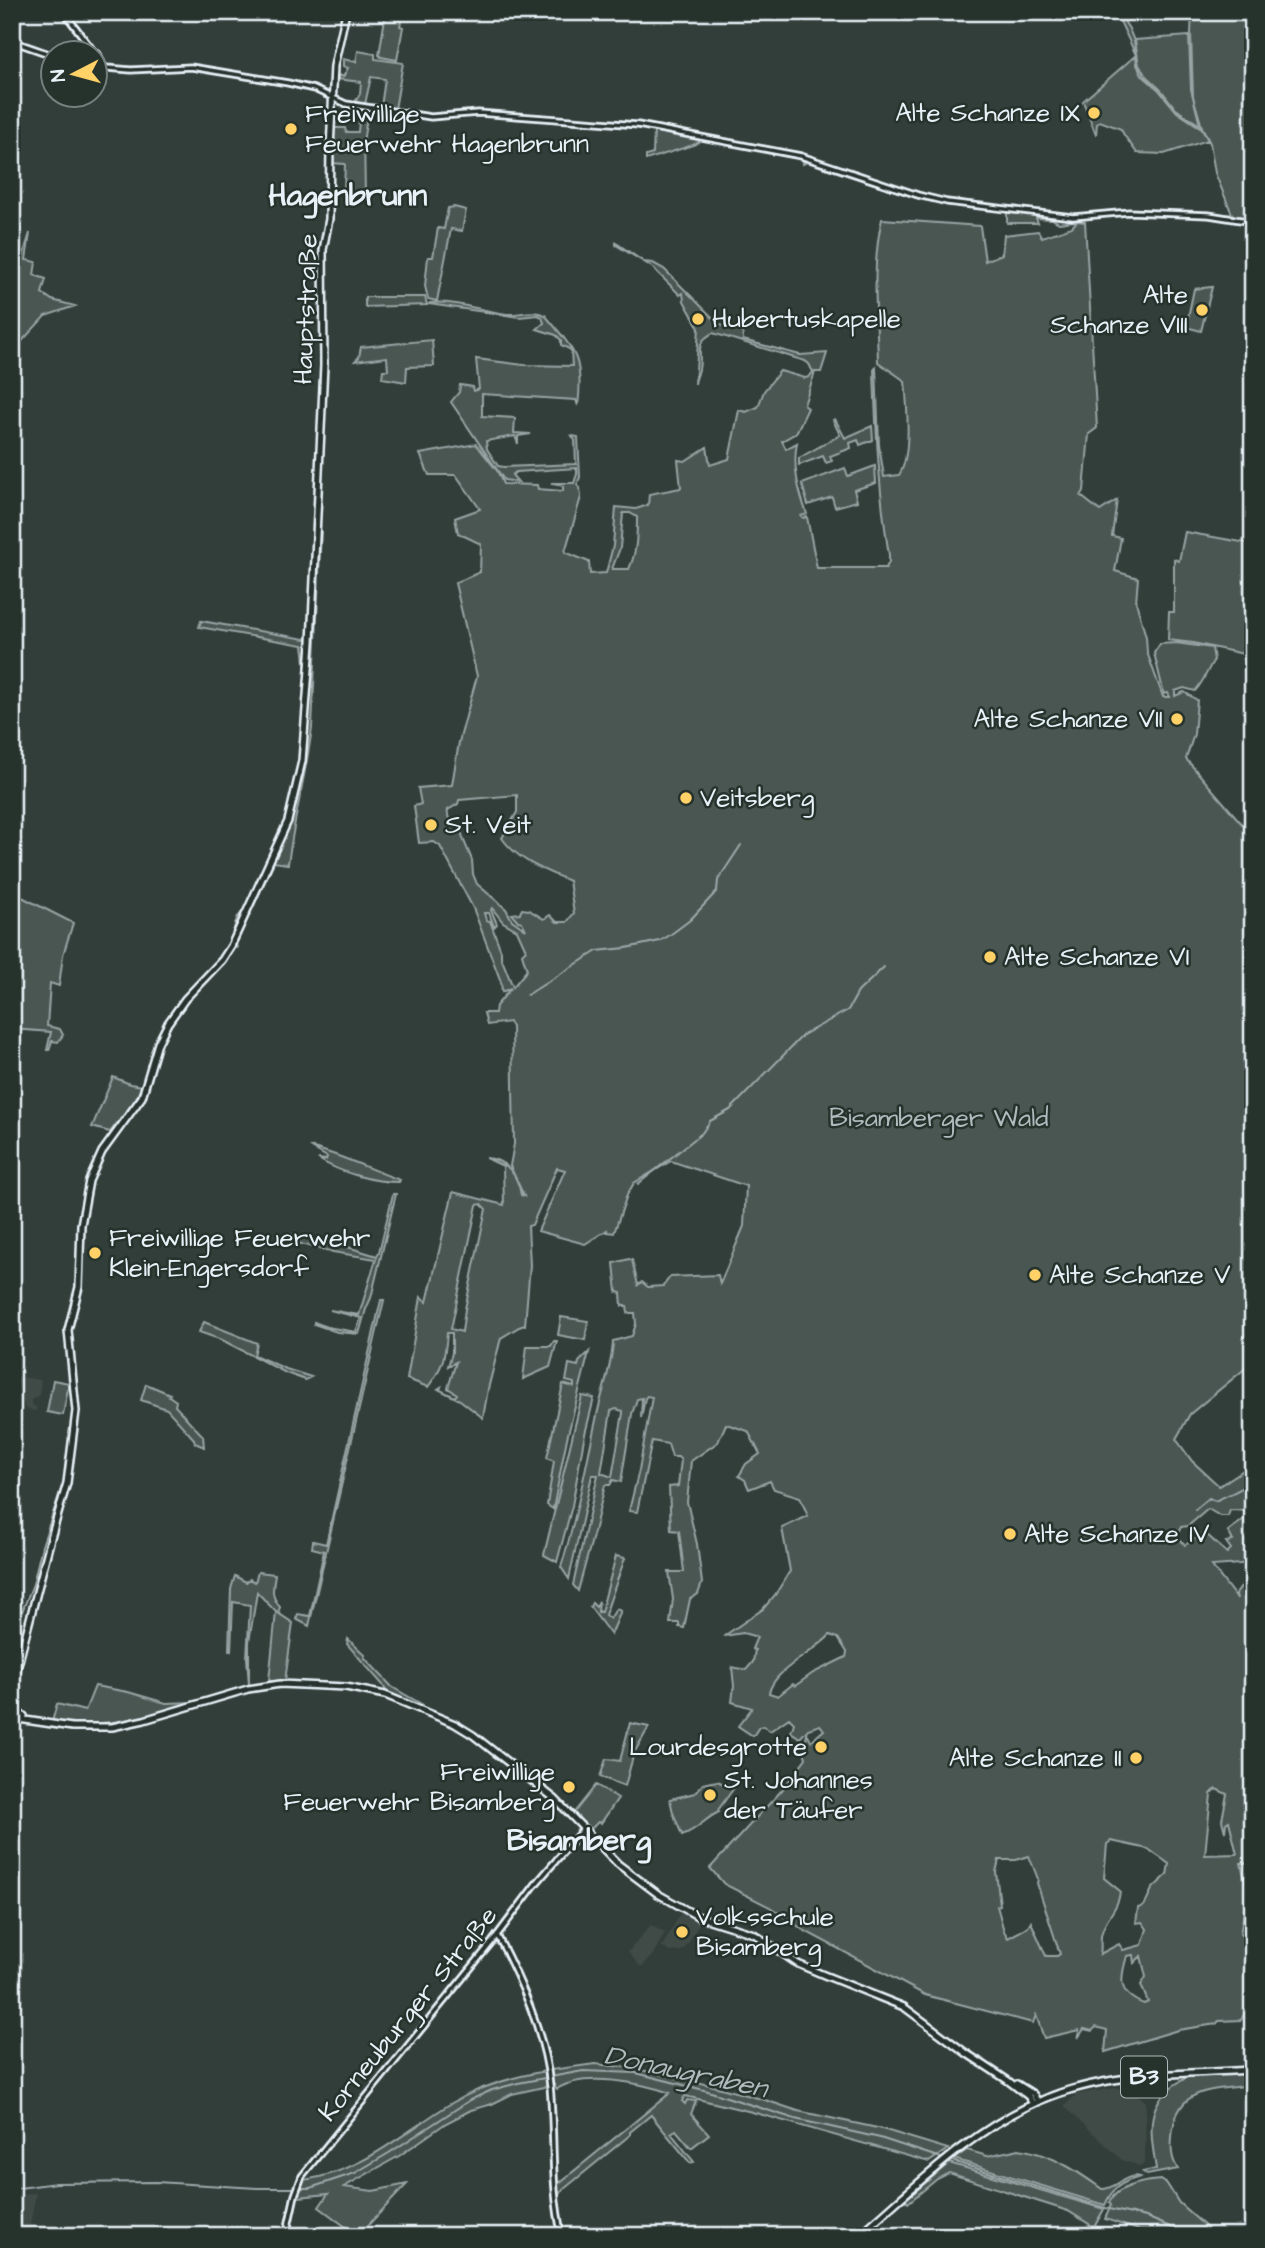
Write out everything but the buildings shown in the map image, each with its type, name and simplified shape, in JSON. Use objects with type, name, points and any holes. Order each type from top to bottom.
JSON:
[{"type":"main road","name":"Hauptstraße","points":[[13,1686],[68,1475],[76,1407],[68,1330],[79,1287],[81,1225],[89,1181],[103,1152],[145,1092],[158,1043],[168,1023],[231,946],[288,821],[296,792],[306,719],[324,350],[323,250],[328,219],[334,66],[346,12]]},
{"type":"main road","points":[[12,1718],[72,1727],[111,1727],[265,1685],[302,1683],[360,1689],[384,1695],[468,1731],[556,1800],[618,1864],[657,1894],[716,1922],[746,1930],[798,1964],[904,2007],[966,2053],[1033,2094],[1036,2103]]},
{"type":"main road","points":[[12,1711],[34,1720]]},
{"type":"main road","name":"B3","points":[[858,2236],[955,2155],[994,2126],[1036,2103],[1071,2090],[1118,2080],[1253,2070]]},
{"type":"street","points":[[64,12],[82,38]]},
{"type":"street","points":[[12,41],[38,50]]},
{"type":"street","points":[[108,68],[138,70],[191,67],[296,84],[346,104],[431,117],[478,113],[639,125],[801,156],[938,200],[1062,216],[1129,212],[1209,215],[1253,222]]},
{"type":"street","name":"Korneuburger Straße","points":[[286,2236],[302,2176],[583,1828]]},
{"type":"street","points":[[497,1935],[524,1993],[548,2072],[555,2189],[562,2236]]},
{"type":"shaded area","points":[[15,1376],[41,1380],[39,1395],[31,1400],[37,1408],[35,1411],[25,1409]]},
{"type":"shaded area","name":"Volksschule Bisamberg","points":[[681,1912],[700,1922],[686,1947],[681,1951],[670,1952],[662,1947]]},
{"type":"shaded area","points":[[651,1925],[665,1933],[652,1956],[640,1966],[628,1952]]},
{"type":"shaded area","points":[[1115,2088],[1131,2089],[1146,2102],[1145,2163],[1140,2166],[1122,2160],[1064,2106],[1077,2094]]},
{"type":"shaded area","points":[[36,2193],[30,2225],[46,2228],[45,2236],[12,2236],[12,2196]]},
{"type":"green space","points":[[386,12],[403,12],[397,60],[379,55]]},
{"type":"green space","points":[[1192,12],[1253,12],[1253,219],[1232,214],[1215,173],[1210,143],[1193,96]]},
{"type":"green space","points":[[1119,13],[1134,41],[1136,54],[1117,15]]},
{"type":"green space","points":[[1189,36],[1191,89],[1200,125],[1176,109],[1146,76],[1139,65],[1135,40]]},
{"type":"green space","points":[[358,51],[375,54],[375,59],[403,63],[395,109],[381,107],[385,79],[371,77],[365,104],[355,102],[360,94],[361,82],[336,79],[340,75],[343,77],[348,68],[343,66],[343,59],[356,62]]},
{"type":"green space","points":[[1136,55],[1137,65],[1143,76],[1177,112],[1201,128],[1208,140],[1164,154],[1137,153],[1121,129],[1100,121],[1097,123],[1096,135],[1083,101]]},
{"type":"green space","points":[[360,110],[368,111],[364,136],[365,195],[352,195],[351,190],[344,190],[345,164],[331,163],[333,128],[358,132]]},
{"type":"green space","points":[[654,130],[700,139],[693,145],[646,160],[646,156],[653,154]]},
{"type":"green space","points":[[803,161],[818,162],[932,200],[1070,218],[1074,221],[1059,223],[1052,219],[1036,218],[1038,223],[1007,223],[1007,211],[922,200],[807,162],[803,164]]},
{"type":"green space","points":[[448,208],[466,210],[462,231],[451,229],[437,301],[428,299],[425,286],[428,257],[433,257],[438,228],[444,229]]},
{"type":"green space","name":"Bisamberger Wald","points":[[882,219],[980,226],[985,261],[1002,254],[1004,235],[1038,231],[1042,237],[1072,227],[1077,221],[1085,222],[1097,428],[1089,434],[1084,491],[1081,496],[1100,511],[1117,500],[1112,536],[1121,538],[1115,571],[1138,578],[1136,602],[1146,637],[1147,652],[1163,697],[1170,697],[1168,693],[1164,694],[1154,653],[1160,644],[1176,643],[1212,648],[1214,660],[1195,691],[1184,688],[1175,691],[1175,696],[1184,692],[1197,700],[1194,734],[1186,759],[1242,824],[1253,826],[1253,1362],[1190,1414],[1176,1439],[1192,1461],[1219,1486],[1245,1469],[1251,1473],[1253,1471],[1253,1563],[1212,1566],[1237,1599],[1236,1594],[1250,1575],[1253,1578],[1253,1594],[1246,1599],[1253,1607],[1253,1863],[1241,1863],[1248,1893],[1240,1934],[1253,1938],[1253,2010],[1246,2011],[1241,2020],[1219,2021],[1216,2024],[1178,2030],[1105,2052],[1107,2030],[1096,2027],[1092,2031],[1084,2029],[1078,2038],[1079,2030],[1044,2038],[1036,2015],[1033,2023],[925,1995],[805,1931],[770,1907],[724,1884],[710,1868],[782,1790],[806,1758],[804,1751],[807,1734],[811,1741],[824,1730],[820,1725],[808,1729],[800,1738],[791,1732],[794,1723],[789,1718],[770,1731],[763,1726],[759,1727],[753,1736],[738,1726],[752,1708],[732,1702],[732,1667],[746,1670],[753,1662],[755,1650],[752,1649],[757,1637],[743,1633],[724,1636],[763,1609],[790,1571],[782,1528],[808,1516],[800,1497],[774,1489],[770,1481],[749,1489],[745,1480],[739,1476],[746,1464],[760,1454],[748,1431],[726,1424],[718,1442],[691,1461],[687,1502],[697,1544],[702,1583],[698,1594],[690,1599],[684,1628],[679,1627],[679,1623],[670,1623],[673,1599],[669,1572],[684,1572],[679,1531],[671,1530],[669,1487],[678,1486],[681,1460],[672,1457],[668,1444],[652,1441],[637,1512],[629,1511],[652,1397],[647,1396],[641,1418],[642,1398],[637,1399],[632,1414],[621,1482],[613,1480],[610,1485],[605,1485],[578,1591],[573,1585],[598,1475],[592,1475],[569,1579],[561,1567],[611,1361],[613,1341],[632,1336],[636,1324],[635,1313],[628,1313],[627,1306],[622,1306],[621,1293],[617,1292],[614,1263],[632,1260],[638,1285],[642,1282],[648,1287],[663,1286],[670,1277],[718,1275],[720,1284],[744,1226],[746,1186],[671,1161],[634,1183],[614,1233],[607,1230],[585,1244],[538,1231],[565,1170],[557,1168],[532,1225],[528,1226],[530,1265],[525,1325],[501,1338],[483,1418],[460,1400],[440,1390],[455,1397],[457,1394],[448,1388],[456,1362],[448,1366],[452,1353],[452,1333],[447,1333],[442,1362],[428,1387],[407,1379],[421,1297],[427,1302],[453,1192],[504,1205],[503,1166],[486,1158],[506,1165],[516,1180],[510,1166],[514,1144],[512,1027],[509,1022],[487,1025],[484,1013],[495,1013],[496,1006],[511,988],[502,992],[501,982],[473,908],[440,846],[434,842],[419,843],[414,806],[421,804],[418,788],[452,785],[459,742],[477,676],[455,583],[480,572],[481,544],[458,533],[455,518],[480,509],[456,475],[429,475],[420,454],[476,444],[498,472],[503,484],[537,485],[538,489],[563,491],[563,486],[551,483],[574,483],[577,468],[516,472],[512,475],[518,482],[504,480],[451,402],[459,392],[460,385],[473,387],[474,391],[479,389],[476,359],[524,365],[572,366],[571,350],[561,345],[561,340],[556,335],[537,329],[544,323],[542,317],[519,317],[429,304],[449,303],[507,314],[540,313],[545,315],[570,347],[575,356],[580,377],[578,406],[576,400],[482,394],[482,416],[515,418],[514,433],[531,434],[518,436],[518,444],[515,436],[486,441],[487,449],[498,466],[576,464],[575,440],[572,436],[578,437],[580,477],[577,485],[581,497],[565,552],[589,562],[590,574],[606,573],[613,546],[616,507],[636,509],[648,505],[649,494],[681,488],[678,460],[685,461],[707,447],[710,465],[729,459],[739,410],[746,412],[758,407],[764,391],[780,371],[805,378],[813,372],[805,361],[713,333],[701,346],[700,367],[695,382],[699,328],[684,301],[683,293],[680,295],[652,267],[616,245],[616,243],[644,262],[664,269],[719,324],[743,333],[743,340],[800,355],[827,353],[821,372],[815,372],[804,405],[808,408],[796,433],[782,441],[786,449],[797,443],[797,479],[807,514],[801,516],[807,517],[817,568],[886,568],[889,555],[878,463],[876,367],[879,445],[884,477],[899,475],[906,456],[908,430],[905,381],[878,362],[876,272]],"holes":[[[623,513],[630,513],[637,517],[632,563],[629,569],[612,569],[620,548]],[[517,795],[517,812],[502,838],[524,859],[569,881],[574,913],[567,922],[557,922],[550,915],[544,919],[522,909],[520,913],[512,914],[522,922],[526,930],[512,920],[506,909],[477,884],[472,860],[460,828],[448,816],[448,810],[458,804],[459,800]],[[492,908],[503,922],[517,930],[526,950],[522,954],[527,970],[513,987],[490,921],[486,920],[484,913],[489,913],[494,927],[497,924]],[[481,1204],[486,1209],[462,1332],[451,1329],[477,1205]],[[616,1409],[623,1413],[612,1477],[601,1473],[611,1411]],[[1208,1509],[1220,1516],[1228,1516],[1230,1510],[1252,1511],[1228,1531],[1233,1541],[1226,1542],[1231,1549],[1227,1553],[1205,1533],[1185,1545],[1177,1535],[1181,1527],[1188,1526]],[[830,1635],[838,1638],[847,1652],[846,1657],[813,1673],[795,1686],[793,1684],[778,1696],[769,1693],[778,1676]],[[1216,1789],[1227,1794],[1222,1820],[1225,1832],[1226,1823],[1229,1821],[1237,1854],[1205,1855],[1211,1794]],[[1111,1841],[1148,1849],[1169,1864],[1167,1875],[1152,1889],[1144,1906],[1138,1908],[1136,1923],[1142,1922],[1147,1929],[1142,1945],[1123,1950],[1119,1944],[1100,1954],[1102,1932],[1120,1891],[1104,1878],[1107,1844]],[[1029,1856],[1060,1954],[1046,1956],[1031,1922],[1028,1927],[1008,1938],[997,1906],[1000,1905],[996,1872],[999,1860],[1016,1860]],[[1133,1955],[1134,1963],[1141,1956],[1146,1977],[1141,1985],[1148,2002],[1144,2004],[1129,1996],[1123,1985],[1127,1956]]]},
{"type":"green space","points":[[30,233],[26,260],[36,262],[34,275],[46,279],[42,293],[52,300],[75,306],[45,316],[12,352],[12,317],[19,313],[18,272]]},
{"type":"green space","points":[[1212,287],[1201,331],[1186,327],[1194,289]]},
{"type":"green space","points":[[365,297],[425,297],[427,305],[365,307]]},
{"type":"green space","points":[[432,340],[434,366],[407,367],[406,382],[382,378],[383,370],[388,370],[387,357],[355,361],[359,357],[361,347]]},
{"type":"green space","points":[[835,419],[845,438],[872,426],[873,440],[860,445],[858,440],[850,443],[851,448],[830,456],[832,461],[826,463],[823,456],[799,465],[799,458],[840,435],[833,420]]},
{"type":"green space","points":[[875,466],[876,483],[854,490],[857,501],[835,507],[832,497],[808,505],[802,484],[845,468],[848,476]]},
{"type":"green space","points":[[321,531],[312,728],[288,864],[274,862],[236,944],[237,948],[227,946],[237,918],[244,910],[276,843],[291,803],[303,734],[305,664],[303,645],[199,627],[201,621],[308,638],[313,532]]},
{"type":"green space","points":[[1185,532],[1253,544],[1253,656],[1168,640],[1169,612],[1174,612],[1174,559],[1179,561]]},
{"type":"green space","points":[[12,892],[73,923],[63,955],[59,986],[50,983],[47,1026],[60,1029],[63,1035],[58,1042],[52,1041],[49,1050],[51,1032],[12,1029]]},
{"type":"green space","points":[[113,1077],[142,1086],[135,1100],[110,1132],[92,1127]]},
{"type":"green space","points":[[310,1147],[400,1180],[379,1180],[347,1172],[318,1159],[326,1160],[327,1157]]},
{"type":"green space","points":[[393,1194],[396,1194],[371,1298],[359,1334],[337,1332],[314,1324],[356,1332],[361,1318],[330,1310],[359,1315],[376,1259],[289,1241],[290,1234],[377,1256]]},
{"type":"green space","points":[[381,1300],[384,1300],[309,1626],[296,1619],[298,1614],[310,1616],[324,1551],[312,1548],[313,1541],[326,1544]]},
{"type":"green space","points":[[561,1317],[588,1321],[585,1340],[558,1335]]},
{"type":"green space","points":[[204,1322],[257,1343],[254,1355],[311,1377],[305,1380],[286,1373],[222,1340],[199,1332]]},
{"type":"green space","points":[[557,1341],[550,1367],[523,1379],[527,1346],[551,1346]]},
{"type":"green space","points":[[589,1352],[567,1438],[553,1509],[547,1505],[554,1461],[547,1458],[563,1384],[574,1387],[574,1383],[566,1381],[569,1364],[578,1366]]},
{"type":"green space","points":[[53,1380],[69,1383],[63,1415],[47,1412]]},
{"type":"green space","points":[[146,1384],[170,1394],[176,1401],[175,1406],[203,1436],[204,1447],[195,1443],[167,1409],[141,1400]]},
{"type":"green space","points":[[582,1396],[594,1398],[572,1506],[557,1562],[544,1555]]},
{"type":"green space","points":[[616,1556],[625,1558],[605,1615],[610,1619],[616,1609],[621,1611],[611,1635],[590,1607],[592,1603],[596,1607],[599,1601],[598,1612],[601,1612]]},
{"type":"green space","points":[[258,1572],[275,1574],[273,1592],[280,1607],[278,1613],[293,1623],[285,1681],[269,1681],[276,1612],[257,1592],[249,1642],[249,1685],[247,1658],[250,1605],[233,1602],[231,1651],[231,1589],[235,1576],[246,1582],[250,1579],[255,1582]]},
{"type":"green space","points":[[348,1639],[392,1687],[423,1705],[422,1710],[386,1691],[347,1644]]},
{"type":"green space","points":[[95,1686],[166,1703],[195,1702],[108,1723],[52,1722],[57,1704],[85,1711]]},
{"type":"green space","points":[[630,1723],[649,1727],[634,1753],[625,1786],[600,1777],[606,1759],[620,1761]]},
{"type":"green space","points":[[717,1781],[734,1788],[719,1812],[682,1835],[670,1799],[695,1793],[703,1784]]},
{"type":"green space","points":[[596,1785],[618,1798],[601,1823],[598,1822],[590,1830],[573,1814]]},
{"type":"green space","points":[[595,2064],[632,2068],[710,2085],[798,2111],[882,2129],[948,2149],[929,2162],[685,2096],[682,2101],[685,2104],[687,2100],[696,2101],[691,2114],[709,2134],[691,2148],[676,2130],[671,2133],[694,2162],[690,2163],[651,2115],[558,2194],[558,2184],[670,2093],[613,2080],[582,2081],[557,2089],[552,2082],[550,2070]]},
{"type":"green space","points":[[546,2071],[548,2086],[512,2094],[471,2110],[344,2187],[373,2191],[407,2184],[358,2236],[319,2207],[328,2194],[298,2197],[304,2180],[325,2176],[363,2160],[461,2098],[496,2083]]},
{"type":"green space","points":[[1253,2071],[1253,2085],[1210,2090],[1188,2099],[1180,2108],[1172,2137],[1172,2153],[1178,2169],[1147,2175],[1143,2172],[1156,2169],[1152,2121],[1167,2090],[1187,2077],[1200,2073]]},
{"type":"green space","points":[[1019,2149],[1063,2164],[1102,2189],[1112,2187],[1130,2177],[1140,2177],[1118,2186],[1105,2205],[954,2159],[967,2150],[987,2156]]},
{"type":"green space","points":[[949,2163],[1104,2209],[1092,2231],[1089,2224],[1068,2211],[949,2173],[937,2179],[908,2203],[905,2200]]},
{"type":"green space","points":[[1161,2180],[1167,2184],[1179,2203],[1216,2236],[1157,2236],[1105,2219],[1111,2205],[1109,2203],[1118,2192],[1139,2183]]},
{"type":"waterway","points":[[80,30],[87,38]]},
{"type":"waterway","points":[[527,995],[597,951],[660,941],[670,935],[690,920],[717,891],[718,880],[741,845]]},
{"type":"waterway","points":[[638,1184],[702,1133],[710,1121],[730,1110],[803,1035],[848,1010],[858,992],[884,967]]},
{"type":"waterway","points":[[1195,1510],[1209,1498],[1215,1501],[1239,1490],[1253,1479]]},
{"type":"waterway","points":[[12,1637],[33,1584],[42,1546],[61,1489]]},
{"type":"waterway","name":"Donaugraben","points":[[12,2189],[56,2183],[156,2182],[310,2188],[355,2173],[470,2100],[492,2090],[583,2071],[636,2073],[708,2091],[795,2119],[880,2138],[944,2159]]},
{"type":"waterway","name":"Donaugraben","points":[[949,2160],[1109,2209],[1146,2217],[1192,2236]]},
{"type":"place","name":"Alte Schanze IX","points":[[1094,113]]},
{"type":"place","name":"Freiwillige Feuerwehr Hagenbrunn","points":[[291,129]]},
{"type":"place","name":"Alte Schanze VIII","points":[[1202,310]]},
{"type":"place","name":"Hubertuskapelle","points":[[698,319]]},
{"type":"place","name":"Alte Schanze VII","points":[[1177,719]]},
{"type":"place","name":"Veitsberg","points":[[686,798]]},
{"type":"place","name":"St. Veit","points":[[431,825]]},
{"type":"place","name":"Alte Schanze VI","points":[[990,957]]},
{"type":"place","name":"Freiwillige Feuerwehr Klein-Engersdorf","points":[[95,1253]]},
{"type":"place","name":"Alte Schanze V","points":[[1035,1275]]},
{"type":"place","name":"Alte Schanze IV","points":[[1010,1534]]},
{"type":"place","name":"Lourdesgrotte","points":[[821,1747]]},
{"type":"place","name":"Alte Schanze II","points":[[1136,1758]]},
{"type":"place","name":"Freiwillige Feuerwehr Bisamberg","points":[[569,1787]]},
{"type":"place","name":"St. Johannes der Täufer","points":[[710,1795]]},
{"type":"place","name":"Volksschule Bisamberg","points":[[682,1932]]},
{"type":"district","name":"Hagenbrunn","points":[[348,196]]},
{"type":"district","name":"Bisamberg","points":[[579,1841]]}]
